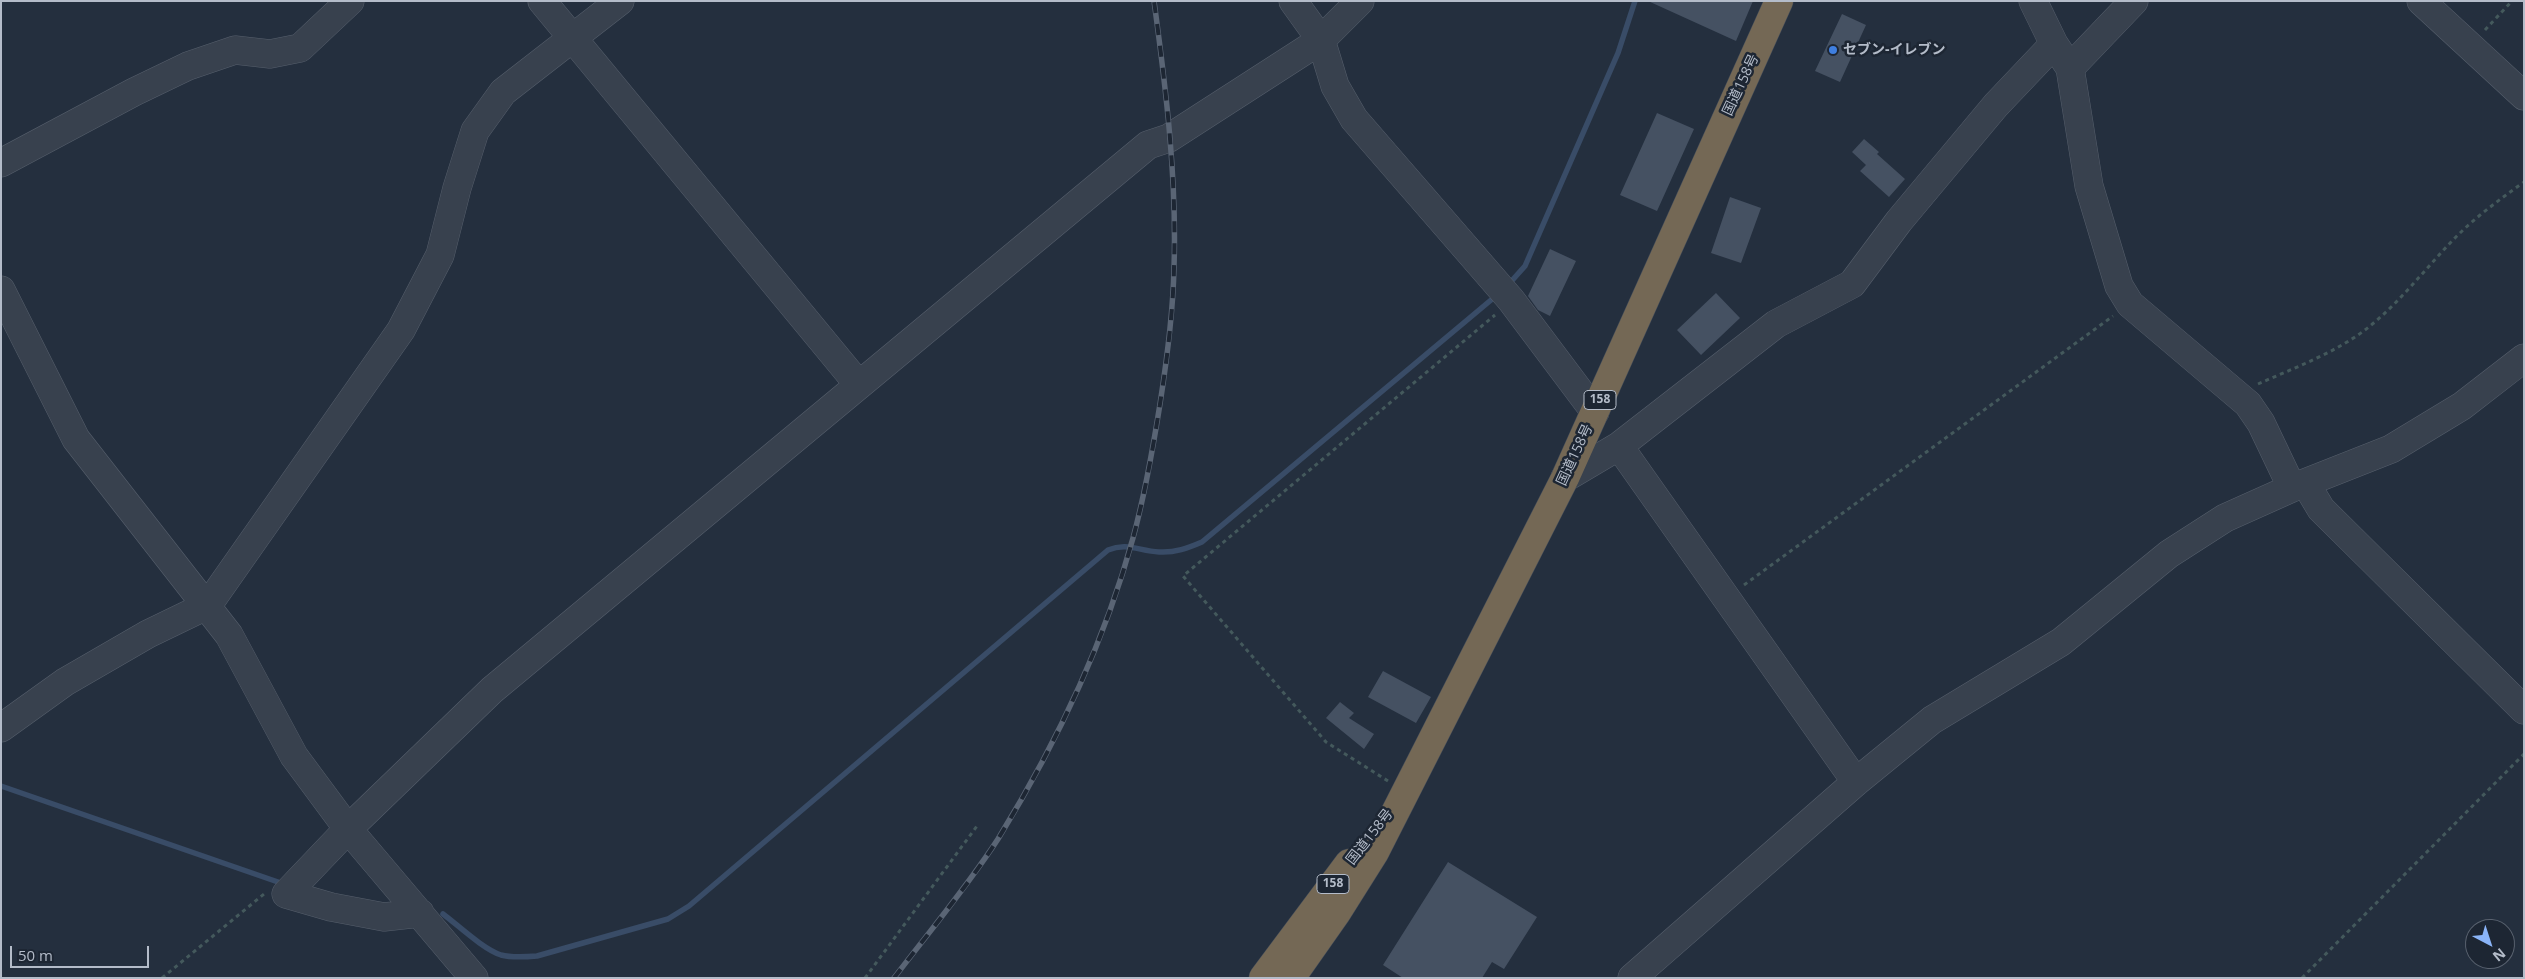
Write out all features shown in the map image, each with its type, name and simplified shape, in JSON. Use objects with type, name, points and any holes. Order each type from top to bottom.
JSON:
[{"type":"highway","name":"国道158号","points":[[1291,978],[1336,914],[1375,852],[1565,478],[1779,1]]},
{"type":"highway","name":"国道158号","points":[[1263,978],[1317,904],[1405,792]]},
{"type":"street","points":[[1,163],[134,92],[188,66],[234,50],[270,54],[300,48],[350,1]]},
{"type":"street","points":[[542,1],[859,385]]},
{"type":"street","points":[[1,728],[65,682],[148,634],[208,605],[401,330],[440,254],[457,188],[475,131],[503,92],[620,1]]},
{"type":"street","points":[[1293,1],[1321,40],[1335,86],[1354,118],[1505,293],[1595,412]]},
{"type":"street","points":[[420,913],[384,917],[331,908],[286,894],[348,829],[492,690],[1148,145],[1169,138],[1321,40],[1360,1]]},
{"type":"street","points":[[2033,1],[2054,44],[2070,68],[2089,186],[2119,286],[2130,304],[2248,404],[2299,486],[2524,710]]},
{"type":"street","points":[[2070,68],[2134,1]]},
{"type":"street","points":[[2422,1],[2524,96]]},
{"type":"street","points":[[1565,478],[1619,446],[1776,324],[1852,284],[1899,221],[1990,112],[2054,44]]},
{"type":"street","points":[[1,290],[76,439],[230,635],[294,756],[348,829],[474,978]]},
{"type":"street","points":[[1632,978],[1856,782],[1932,720],[2061,642],[2169,554],[2225,518],[2391,449],[2426,430],[2462,406],[2524,358]]},
{"type":"street","points":[[1619,446],[1856,782]]},
{"type":"path","points":[[2469,46],[2512,1]]},
{"type":"path","points":[[2237,394],[2356,337],[2394,305],[2454,239],[2495,202],[2524,182]]},
{"type":"path","points":[[1405,792],[1326,742],[1183,576],[1505,293]]},
{"type":"path","points":[[1726,598],[2130,304]]},
{"type":"path","points":[[2302,978],[2524,754]]},
{"type":"path","points":[[865,978],[977,826]]},
{"type":"path","points":[[162,978],[269,890],[286,894]]},
{"type":"building","points":[[1648,1],[1753,1],[1736,41]]},
{"type":"building","points":[[1842,14],[1866,25],[1840,82],[1815,71]]},
{"type":"building","points":[[1657,113],[1694,129],[1657,211],[1620,195]]},
{"type":"building","points":[[1864,139],[1879,152],[1877,154],[1905,179],[1889,197],[1860,171],[1866,165],[1852,152]]},
{"type":"building","points":[[1730,197],[1761,208],[1741,263],[1711,253]]},
{"type":"building","points":[[1550,249],[1576,261],[1550,316],[1538,310],[1528,296]]},
{"type":"building","points":[[1716,293],[1740,318],[1701,355],[1677,330]]},
{"type":"building","points":[[1383,671],[1431,697],[1416,723],[1368,697]]},
{"type":"building","points":[[1340,702],[1354,713],[1349,718],[1374,734],[1364,749],[1326,718]]},
{"type":"building","points":[[1448,862],[1537,917],[1504,969],[1492,962],[1482,978],[1403,978],[1383,965]]},
{"type":"waterway","points":[[1508,285],[1525,266],[1618,53],[1635,1]]},
{"type":"waterway","points":[[443,914],[479,943],[494,952],[505,956],[519,957],[537,956],[668,919],[689,906],[1108,550],[1127,547],[1170,552],[1202,542],[1497,295]]},
{"type":"waterway","points":[[1,786],[278,882]]},
{"type":"railway","points":[[894,978],[986,857],[1039,768],[1093,655],[1108,617],[1133,538],[1160,404],[1169,336],[1173,285],[1174,201],[1172,168],[1154,1]]},
{"type":"place","name":"セブン-イレブン","points":[[1833,50]]}]
